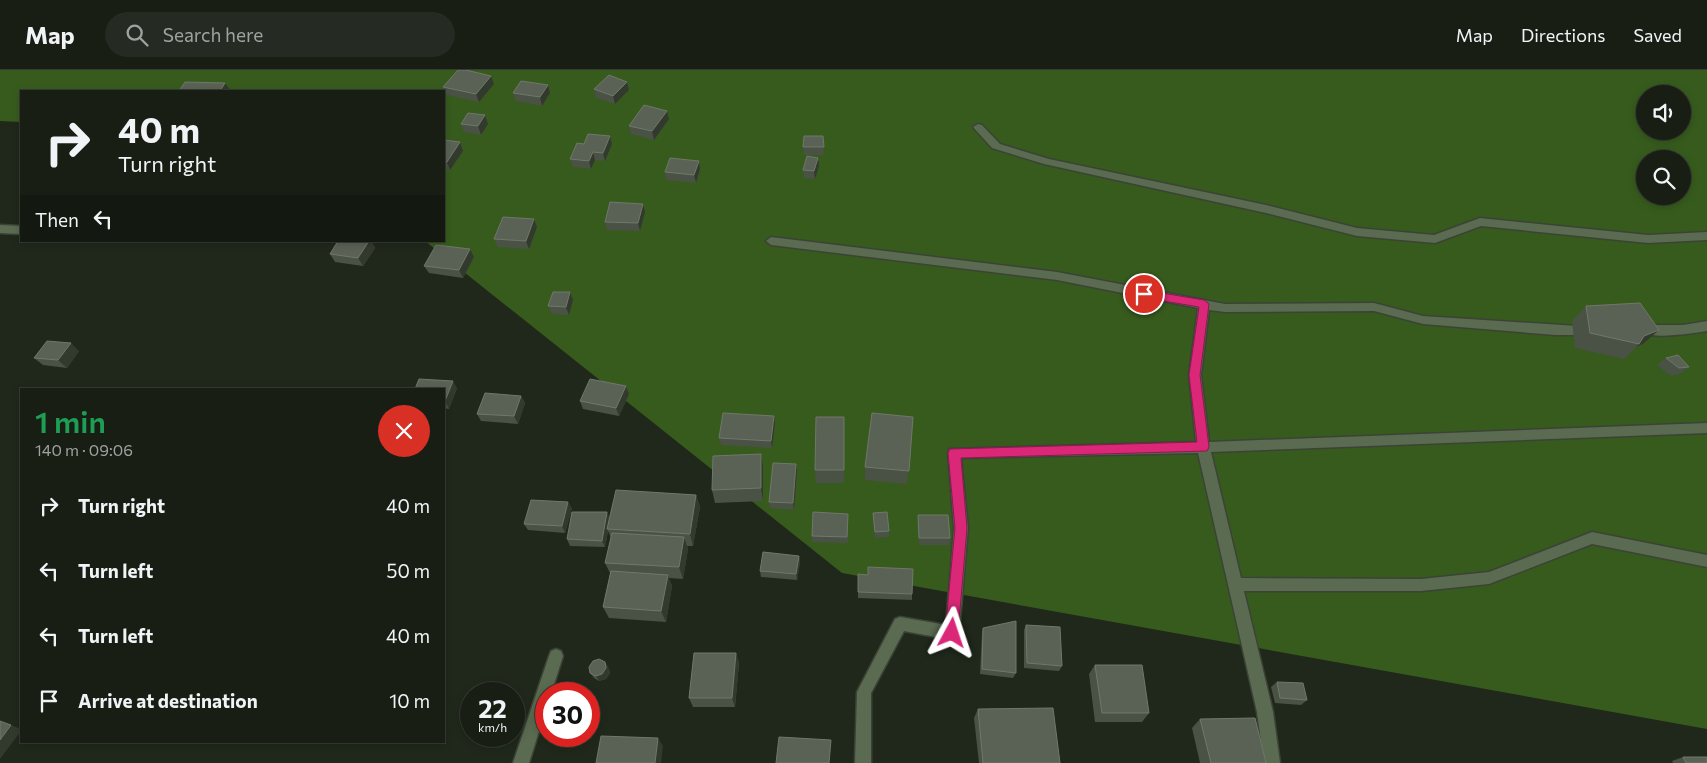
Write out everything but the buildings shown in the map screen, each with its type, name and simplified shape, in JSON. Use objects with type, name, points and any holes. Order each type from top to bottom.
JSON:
[{"type":"street","points":[[978,127],[996,146],[1048,162],[1266,209],[1357,232],[1435,239],[1480,222],[1648,239],[1707,236]]},
{"type":"street","points":[[0,229],[20,230]]},
{"type":"street","points":[[771,241],[1057,276],[1224,308],[1374,307],[1423,320],[1555,330],[1604,330]]},
{"type":"street","points":[[1204,304],[1195,375],[1203,447],[1265,712],[1272,763]]},
{"type":"street","points":[[1634,330],[1683,330],[1707,326]]},
{"type":"street","points":[[863,763],[864,692],[900,624],[952,633],[961,528],[954,453],[1203,447],[1707,428]]},
{"type":"street","points":[[1236,584],[1421,585],[1489,578],[1592,538],[1707,561]]},
{"type":"street","points":[[521,763],[556,656]]},
{"type":"green space","points":[[0,70],[1707,70],[1707,729],[842,573],[426,242],[445,242],[445,90],[20,90],[20,122],[0,121]]},
{"type":"route","points":[[952,633],[961,528],[954,453],[1203,447],[1195,375],[1204,304],[1144,294]]}]
